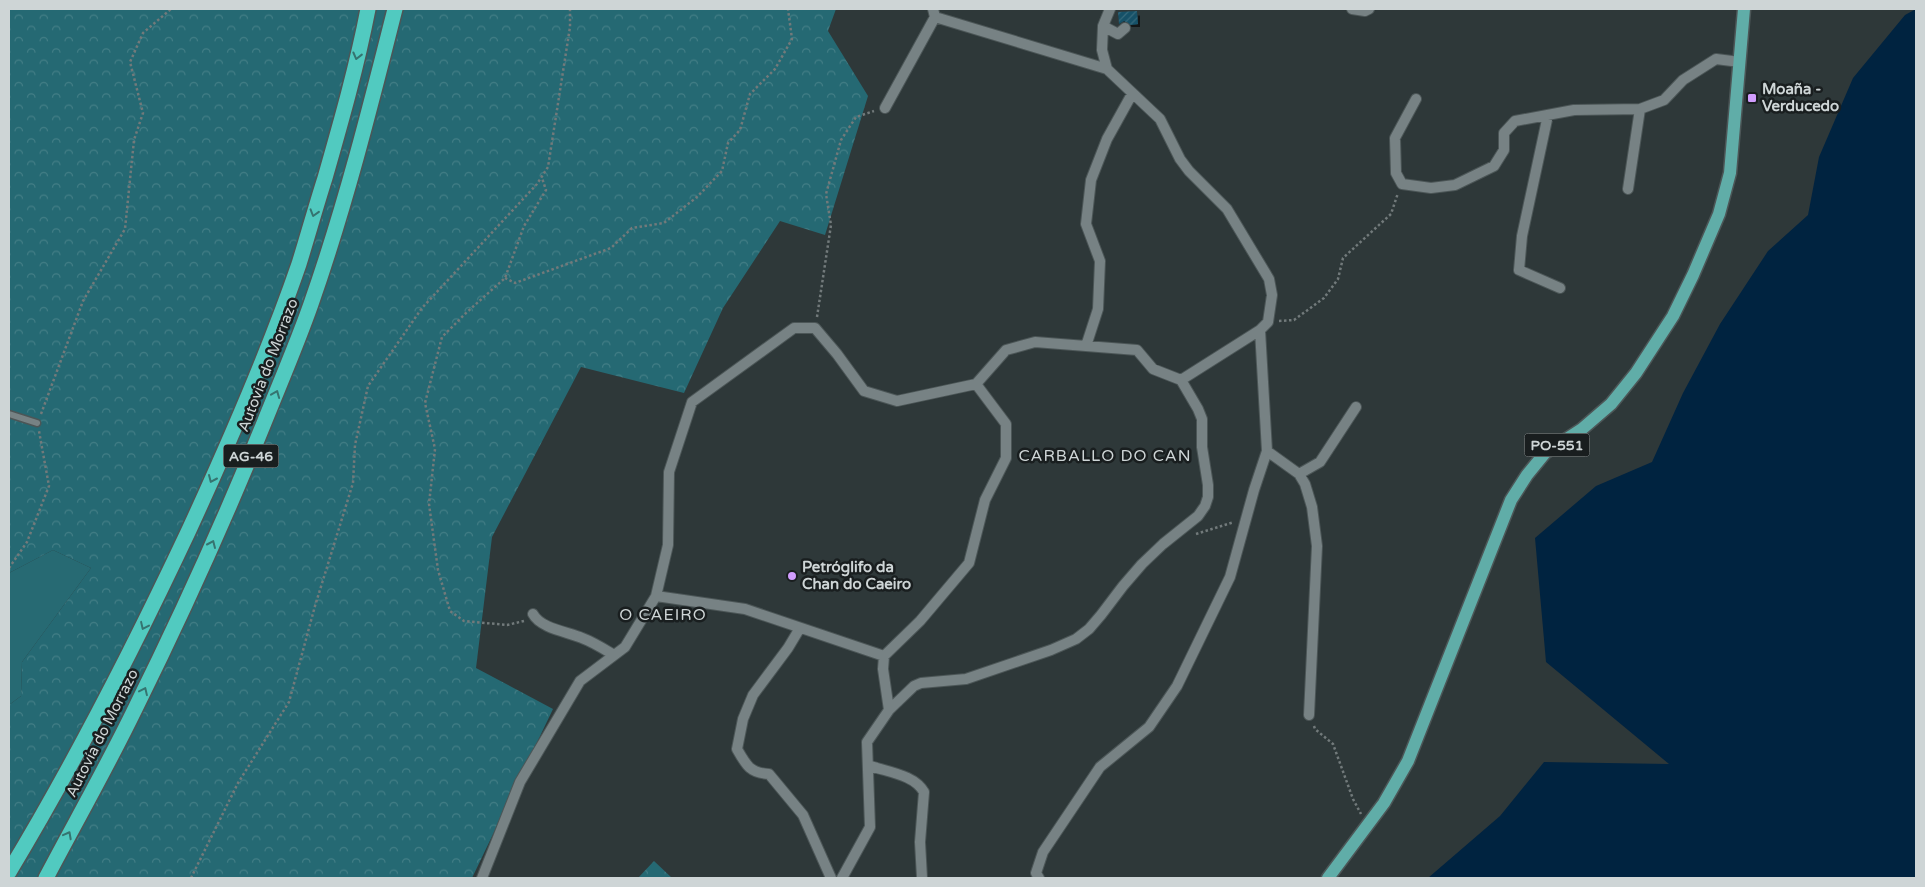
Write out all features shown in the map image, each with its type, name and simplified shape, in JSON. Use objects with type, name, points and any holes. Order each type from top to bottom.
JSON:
[{"type":"highway","name":"Autovía do Morrazo","points":[[9,872],[49,806],[140,634],[211,482],[254,380],[304,245],[338,133],[368,9]]},
{"type":"highway","name":"Autovía do Morrazo","points":[[46,878],[136,708],[237,489],[275,397],[310,306],[345,202],[395,9]]},
{"type":"main road","name":"PO-551","points":[[1328,878],[1384,803],[1408,761],[1511,500],[1527,475],[1545,453],[1582,429],[1611,404],[1630,381],[1673,316],[1693,275],[1719,214],[1730,173],[1744,9]]},
{"type":"street","points":[[1107,69],[1102,50],[1103,26],[1110,9]]},
{"type":"street","points":[[1352,9],[1365,11],[1369,9]]},
{"type":"street","points":[[885,108],[934,13],[1107,69],[1160,119],[1180,159],[1189,171],[1227,209],[1269,279],[1272,295],[1268,322],[1260,330],[1181,380]]},
{"type":"street","points":[[1103,26],[1118,34],[1124,28]]},
{"type":"street","points":[[1416,98],[1395,138],[1396,173],[1402,184],[1431,188],[1455,185],[1494,166],[1504,150],[1504,133],[1515,121],[1574,110],[1640,110],[1664,100],[1683,80],[1716,59],[1740,62]]},
{"type":"street","points":[[1086,346],[1098,309],[1100,261],[1086,224],[1091,180],[1107,139],[1132,94]]},
{"type":"street","points":[[1628,189],[1640,110]]},
{"type":"street","points":[[1548,115],[1522,236],[1520,270],[1560,288]]},
{"type":"street","points":[[482,878],[520,782],[580,682],[625,647],[656,596],[668,545],[669,472],[692,402],[794,328],[815,328],[864,391],[897,401],[976,384],[1006,350],[1035,342],[1137,350],[1153,369],[1181,380],[1198,408],[1202,419],[1208,497],[1205,506],[1198,516],[1163,544],[1142,564],[1095,622],[1076,638],[1057,648],[966,679],[921,683],[914,686],[888,710],[867,742],[870,827],[842,878]]},
{"type":"street","points":[[1039,878],[1036,873],[1044,852],[1100,767],[1149,727],[1177,686],[1230,578],[1266,451],[1260,330]]},
{"type":"street","points":[[888,710],[883,669],[884,656],[920,621],[969,563],[985,500],[1006,458],[1006,424],[976,384]]},
{"type":"street","points":[[1299,474],[1320,462],[1356,407]]},
{"type":"street","points":[[1266,451],[1299,474],[1305,484],[1312,507],[1317,546],[1309,715]]},
{"type":"street","points":[[656,596],[745,609],[884,656]]},
{"type":"street","points":[[534,616],[555,630],[582,638],[614,655]]},
{"type":"street","points":[[800,628],[788,648],[753,696],[743,719],[737,749],[743,761],[757,773],[770,774],[803,814],[831,878]]},
{"type":"street","points":[[868,765],[909,778],[921,785],[924,792],[920,842],[922,878]]},
{"type":"lane","points":[[9,414],[37,423]]},
{"type":"path","points":[[9,568],[27,542],[49,486],[37,423],[83,301],[125,229],[134,140],[143,113],[130,62],[143,33],[171,9]]},
{"type":"path","points":[[191,878],[238,783],[289,702],[315,606],[353,483],[355,445],[368,386],[422,308],[537,184],[548,167],[570,27],[570,9]]},
{"type":"path","points":[[505,278],[515,282],[611,248],[632,228],[664,223],[697,197],[722,172],[728,144],[740,130],[750,94],[775,69],[792,39],[788,9]]},
{"type":"path","points":[[815,328],[831,226],[826,194],[840,140],[856,117],[885,108]]},
{"type":"path","points":[[534,616],[507,626],[464,621],[450,611],[438,570],[429,504],[435,449],[425,403],[442,337],[505,278],[524,226],[546,190],[542,177]]},
{"type":"path","points":[[1268,322],[1294,320],[1324,298],[1338,279],[1343,258],[1390,214],[1402,184]]},
{"type":"path","points":[[1191,535],[1246,518]]},
{"type":"path","points":[[1309,715],[1316,729],[1333,744],[1353,799],[1367,826]]},
{"type":"shaded area","points":[[1916,9],[1916,878],[1428,878],[1500,816],[1544,762],[1669,764],[1546,662],[1535,538],[1596,486],[1652,462],[1683,393],[1720,324],[1768,251],[1808,215],[1819,157],[1853,78],[1905,15]]},
{"type":"shaded area","points":[[53,550],[91,568],[22,662],[21,696],[9,705],[9,573]]},
{"type":"green space","points":[[9,9],[836,9],[828,31],[868,96],[825,235],[780,221],[723,308],[684,393],[581,367],[492,537],[476,668],[553,709],[472,878],[9,878],[9,705],[21,696],[22,662],[91,568],[53,550],[9,573]]},
{"type":"green space","points":[[654,861],[672,878],[638,878]]},
{"type":"building","points":[[1137,11],[1138,24],[1131,25],[1124,21],[1119,24],[1118,12]]},
{"type":"place","name":"Moaña - Verducedo","points":[[1752,98]]},
{"type":"place","name":"Petróglifo da Chan do Caeiro","points":[[792,576]]},
{"type":"district","name":"CARBALLO DO CAN","points":[[1105,455]]},
{"type":"district","name":"O CAEIRO","points":[[663,614]]}]
